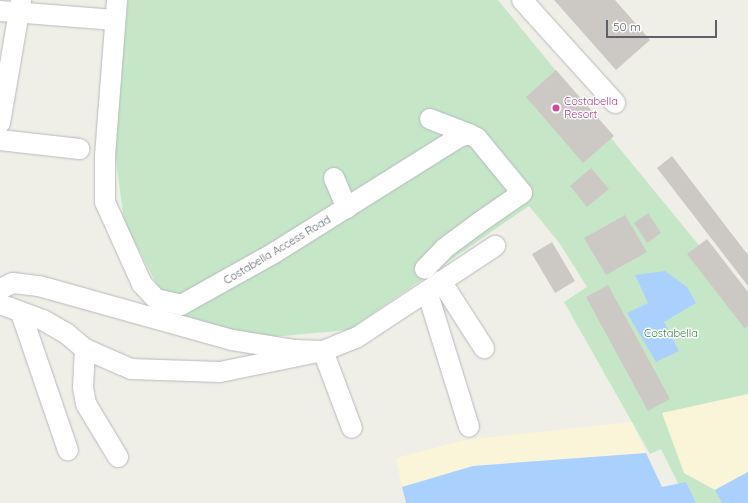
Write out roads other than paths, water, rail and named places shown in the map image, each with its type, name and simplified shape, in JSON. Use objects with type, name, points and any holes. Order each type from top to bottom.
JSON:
[{"type":"street","name":"Costabella Access Road","points":[[118,0],[115,20],[105,155],[105,202],[142,284],[156,299],[182,304],[274,253],[459,137],[469,134]]},
{"type":"street","points":[[522,0],[615,103]]},
{"type":"street","points":[[0,10],[20,6],[115,20]]},
{"type":"street","points":[[0,123],[20,6]]},
{"type":"street","points":[[424,269],[445,248],[522,193],[477,138],[430,119]]},
{"type":"street","points":[[0,140],[79,149]]},
{"type":"street","points":[[334,178],[346,208]]},
{"type":"street","points":[[0,304],[42,320],[68,334],[85,349],[131,369],[220,372],[322,351],[356,338],[495,246]]},
{"type":"street","points":[[0,289],[12,283],[39,286],[232,340],[295,350],[322,351]]},
{"type":"street","points":[[434,286],[484,348]]},
{"type":"street","points":[[434,286],[469,427]]},
{"type":"street","points":[[22,313],[68,450]]},
{"type":"street","points":[[85,349],[83,387],[86,404],[118,457]]},
{"type":"street","points":[[322,351],[352,428]]},
{"type":"water","points":[[665,271],[687,287],[696,303],[664,322],[679,351],[656,362],[627,313],[648,303],[635,275]]},
{"type":"water","points":[[646,453],[662,487],[686,482],[696,503],[406,503],[402,487],[473,466]]},
{"type":"water","points":[[748,472],[748,503],[722,503],[715,490]]},
{"type":"place","name":"Costabella Resort","points":[[556,108]]},
{"type":"park label","name":"Costabella","points":[[671,333]]}]
